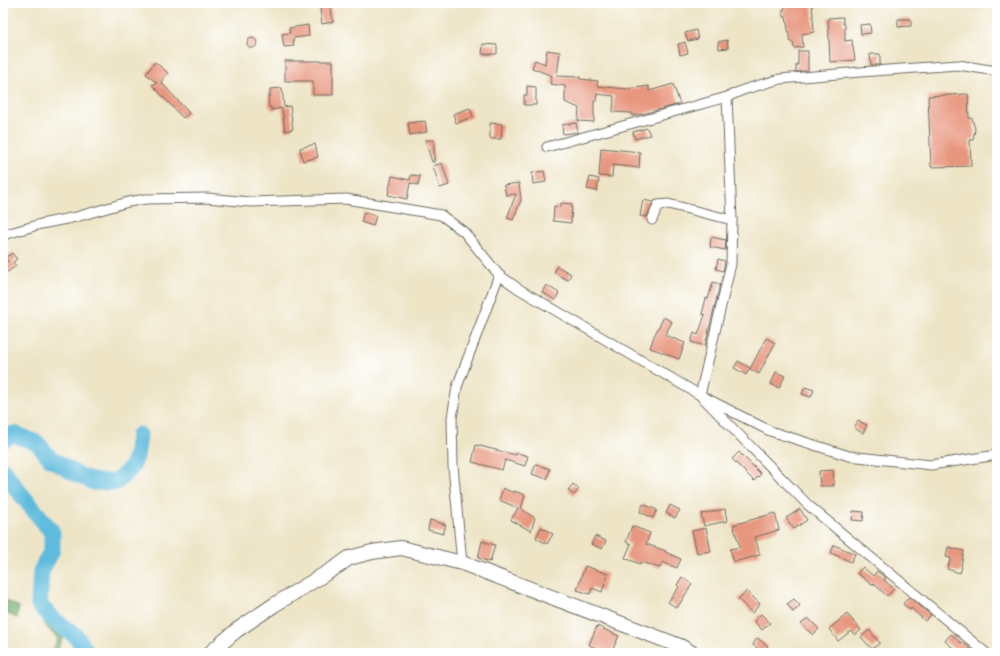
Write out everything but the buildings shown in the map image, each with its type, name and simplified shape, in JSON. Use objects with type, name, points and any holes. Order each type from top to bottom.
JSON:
[{"type":"main road","points":[[210,653],[237,630],[349,558],[372,552],[401,548],[462,563],[680,646],[692,653]]},
{"type":"street","points":[[547,147],[727,97],[743,90],[780,79],[958,65],[997,71]]},
{"type":"street","points":[[700,396],[731,264],[732,220],[727,97]]},
{"type":"street","points":[[3,235],[41,224],[76,217],[128,202],[146,199],[207,198],[250,202],[346,199],[441,215],[464,232],[499,275],[519,289],[700,396],[770,431],[850,456],[931,465],[997,455]]},
{"type":"street","points":[[652,220],[658,205],[668,204],[732,220]]},
{"type":"street","points":[[462,563],[453,466],[452,418],[457,387],[499,275]]},
{"type":"street","points":[[700,396],[808,505],[986,653]]},
{"type":"green space","points":[[3,599],[19,607],[17,618],[3,612]]},
{"type":"green space","points":[[48,619],[66,633],[56,653],[50,653],[58,639],[43,623]]},
{"type":"waterway","points":[[3,439],[14,434],[37,443],[51,459],[76,474],[94,482],[116,482],[131,468],[136,457],[139,435]]},
{"type":"waterway","points":[[3,470],[52,532],[52,550],[41,571],[39,605],[55,621],[76,636],[87,653]]}]
